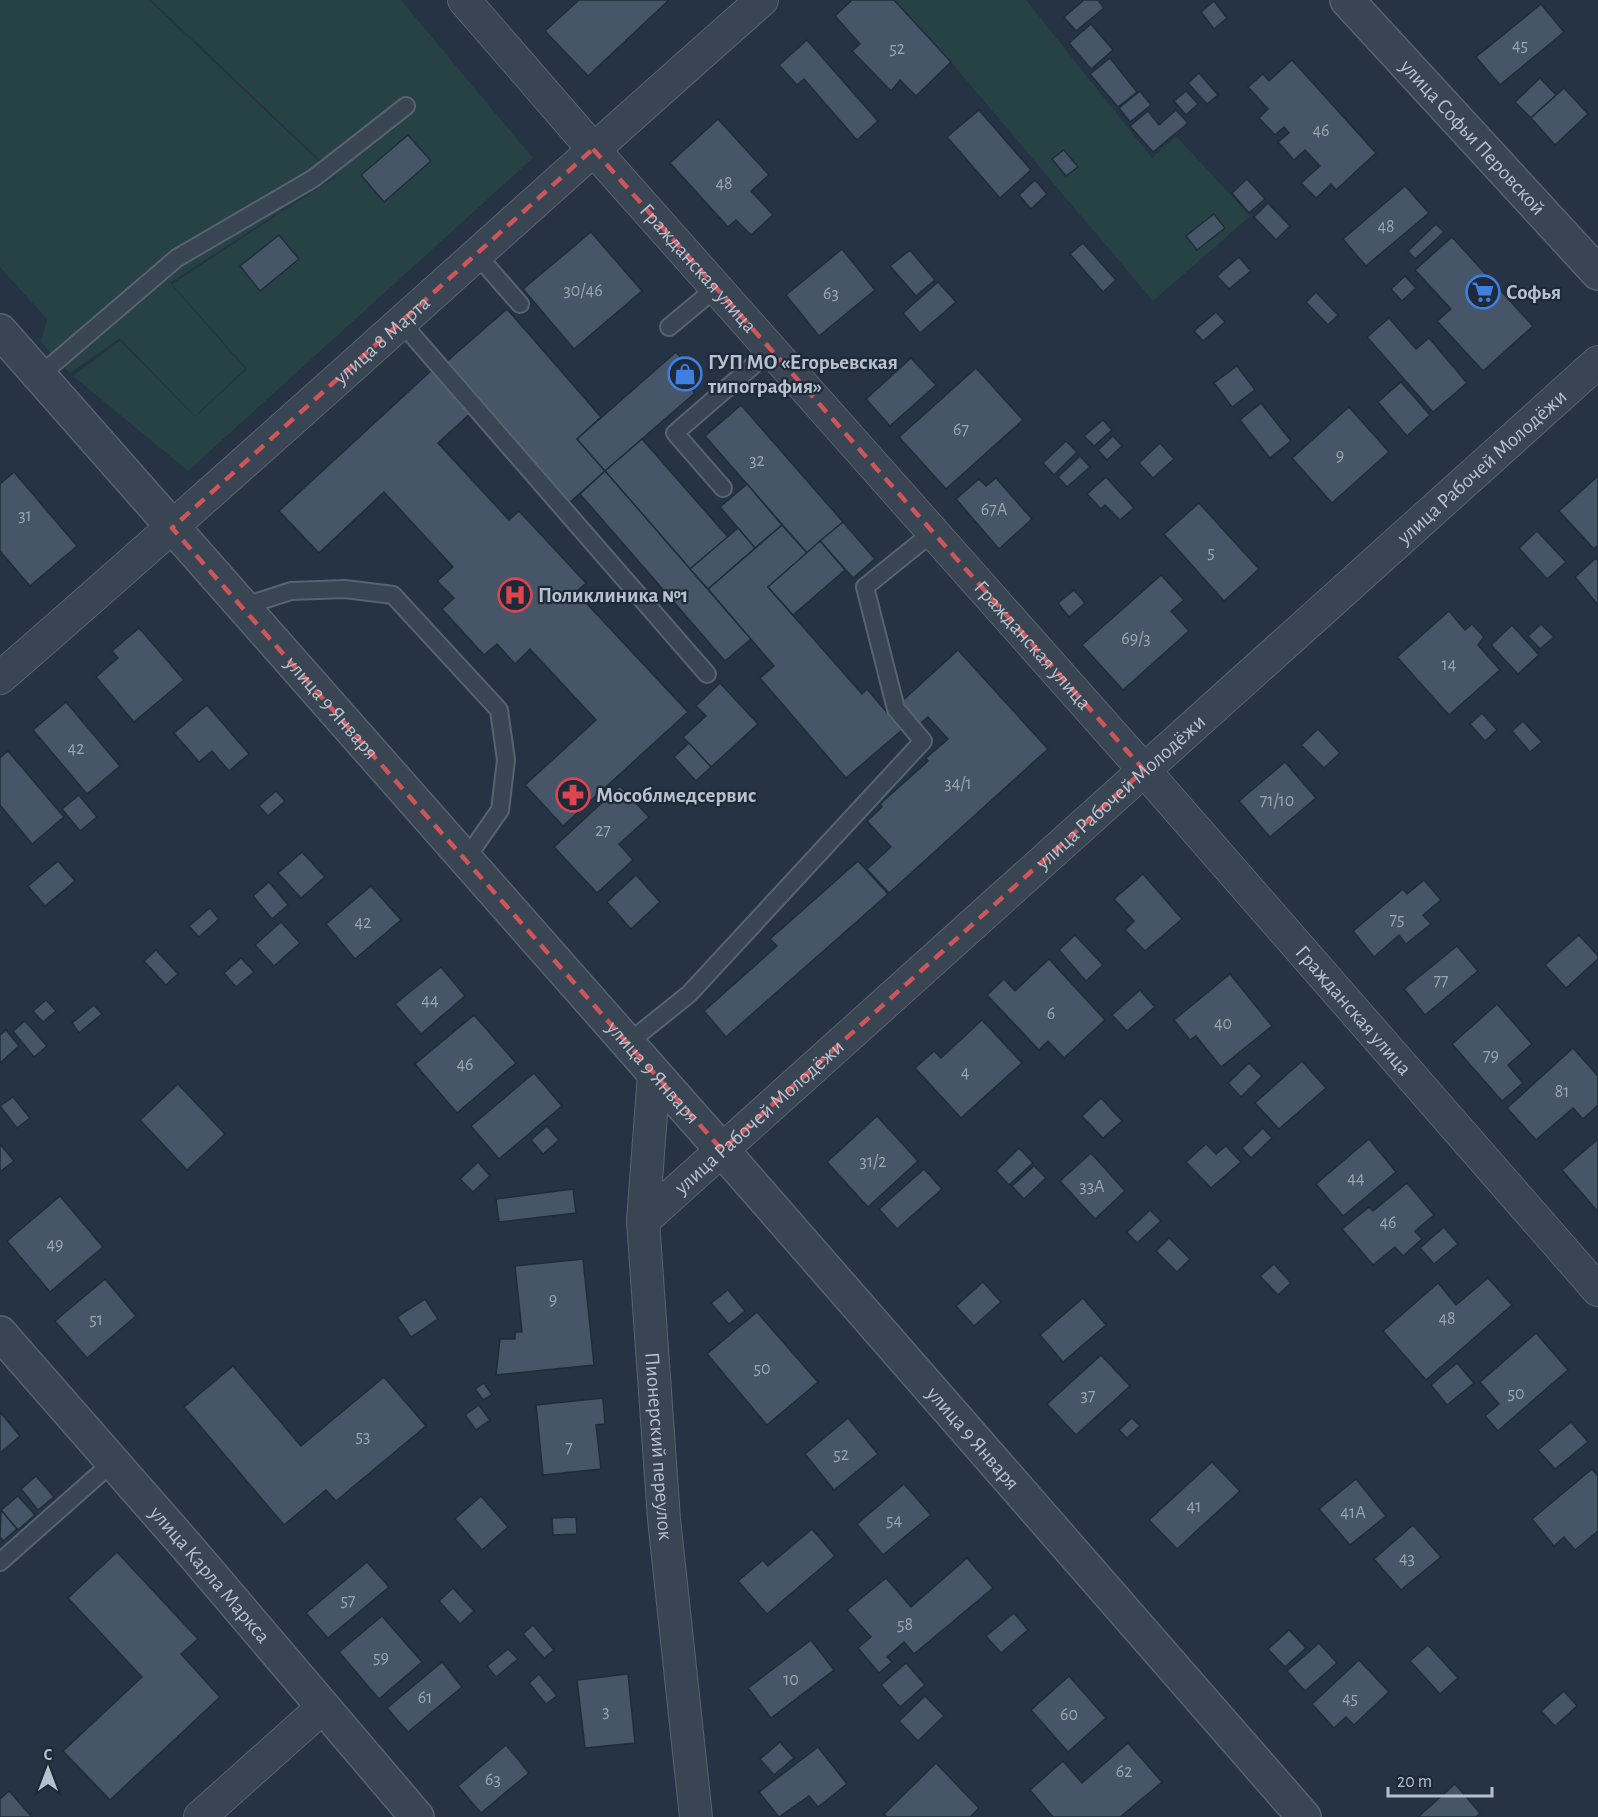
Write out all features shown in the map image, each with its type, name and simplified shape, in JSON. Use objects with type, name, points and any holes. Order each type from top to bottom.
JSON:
[{"type":"street","name":"Гражданская улица","points":[[464,0],[593,149],[1144,770],[1598,1290]]},
{"type":"street","name":"улица 8 Марта","points":[[0,678],[172,528],[762,0]]},
{"type":"street","name":"улица Софьи Перовской","points":[[1347,0],[1598,273]]},
{"type":"street","name":"улица 9 Января","points":[[0,331],[722,1150],[1304,1817]]},
{"type":"street","name":"улица Рабочей Молодёжи","points":[[643,1221],[1598,362]]},
{"type":"street","name":"Пионерский переулок","points":[[654,1073],[643,1221],[664,1519],[696,1817]]},
{"type":"street","name":"улица Карла Маркса","points":[[0,1333],[189,1549],[417,1817]]},
{"type":"street","points":[[200,1817],[323,1707]]},
{"type":"lane","points":[[39,376],[177,258],[314,178],[406,106]]},
{"type":"lane","points":[[476,254],[520,304]]},
{"type":"lane","points":[[669,327],[716,288]]},
{"type":"lane","points":[[402,322],[707,674]]},
{"type":"lane","points":[[723,488],[675,433],[771,350]]},
{"type":"lane","points":[[627,1043],[688,994],[923,741],[896,709],[865,587],[933,532]]},
{"type":"lane","points":[[242,607],[291,591],[345,589],[393,595],[499,710],[506,760],[500,810],[465,860]]},
{"type":"lane","points":[[0,1562],[113,1462]]},
{"type":"highlighted area","points":[[593,149],[1144,770],[722,1150],[172,528]]},
{"type":"green space","points":[[0,0],[149,0],[334,176],[170,283],[245,369],[195,416],[120,338],[70,373],[41,342],[47,319],[0,267]]},
{"type":"green space","points":[[151,0],[401,0],[533,158],[188,471],[73,376],[120,341],[195,417],[247,369],[172,284],[337,176]]},
{"type":"green space","points":[[894,0],[1026,0],[1152,158],[1176,136],[1250,216],[1153,301],[951,62]]},
{"type":"building","points":[[579,0],[669,0],[588,76],[545,31]]},
{"type":"building","points":[[852,0],[894,0],[951,62],[916,96],[900,80],[891,91],[852,51],[860,44],[835,16]]},
{"type":"building","points":[[1084,0],[1098,0],[1104,8],[1076,31],[1064,17]]},
{"type":"building","points":[[1214,1],[1227,18],[1214,29],[1201,12]]},
{"type":"building","points":[[1541,4],[1564,32],[1500,85],[1476,57]]},
{"type":"building","points":[[1091,24],[1113,50],[1091,69],[1069,43]]},
{"type":"building","points":[[807,40],[878,121],[857,140],[804,79],[797,85],[779,65]]},
{"type":"building","points":[[1110,58],[1137,92],[1118,107],[1090,74]]},
{"type":"building","points":[[1292,60],[1376,153],[1336,190],[1331,184],[1316,198],[1301,183],[1320,166],[1305,150],[1294,160],[1278,142],[1289,133],[1284,127],[1275,135],[1259,118],[1268,109],[1248,87],[1263,74],[1269,81]]},
{"type":"building","points":[[1199,73],[1218,95],[1207,104],[1188,83]]},
{"type":"building","points":[[1540,78],[1556,95],[1531,118],[1515,102]]},
{"type":"building","points":[[1564,88],[1588,114],[1555,145],[1531,118]]},
{"type":"building","points":[[1140,91],[1151,105],[1130,122],[1119,108]]},
{"type":"building","points":[[1186,91],[1198,104],[1186,115],[1174,101]]},
{"type":"building","points":[[979,110],[1031,170],[1000,198],[947,137]]},
{"type":"building","points":[[1176,110],[1188,123],[1153,152],[1130,126],[1148,111],[1159,125]]},
{"type":"building","points":[[718,119],[769,175],[751,191],[773,215],[751,235],[736,220],[728,227],[670,163]]},
{"type":"building","points":[[408,135],[431,161],[384,202],[361,175]]},
{"type":"building","points":[[1064,150],[1078,167],[1066,176],[1052,159]]},
{"type":"building","points":[[1247,179],[1265,199],[1249,213],[1232,193]]},
{"type":"building","points":[[1035,180],[1047,194],[1031,209],[1019,195]]},
{"type":"building","points":[[1405,186],[1429,213],[1366,266],[1343,239]]},
{"type":"building","points":[[1268,203],[1290,226],[1276,240],[1254,217]]},
{"type":"building","points":[[1214,214],[1225,228],[1197,250],[1186,236]]},
{"type":"building","points":[[1436,224],[1444,232],[1415,259],[1408,251]]},
{"type":"building","points":[[591,232],[642,291],[574,349],[523,289]]},
{"type":"building","points":[[279,235],[299,259],[260,291],[240,266]]},
{"type":"building","points":[[1452,237],[1533,326],[1483,371],[1437,321],[1451,309],[1415,270]]},
{"type":"building","points":[[1083,243],[1116,280],[1103,292],[1070,254]]},
{"type":"building","points":[[842,249],[875,290],[819,336],[786,295]]},
{"type":"building","points":[[910,250],[935,280],[916,296],[890,266]]},
{"type":"building","points":[[1239,257],[1251,271],[1229,289],[1217,276]]},
{"type":"building","points":[[1405,276],[1416,288],[1402,301],[1391,289]]},
{"type":"building","points":[[938,282],[956,302],[920,333],[903,313]]},
{"type":"building","points":[[1316,292],[1338,315],[1328,325],[1306,302]]},
{"type":"building","points":[[507,309],[601,417],[577,439],[605,471],[569,503],[446,362]]},
{"type":"building","points":[[1216,312],[1225,322],[1203,341],[1194,331]]},
{"type":"building","points":[[1389,318],[1416,349],[1429,338],[1467,383],[1433,412],[1367,337]]},
{"type":"building","points":[[676,352],[696,375],[686,383],[695,393],[605,471],[577,439]]},
{"type":"building","points":[[911,358],[936,385],[890,426],[866,399]]},
{"type":"building","points":[[1237,366],[1255,390],[1232,407],[1214,383]]},
{"type":"building","name":"Поликлиника №1","points":[[434,368],[472,412],[438,443],[509,520],[519,511],[586,583],[576,592],[688,712],[563,826],[525,785],[596,720],[530,649],[515,664],[497,644],[484,655],[442,609],[454,598],[437,581],[453,567],[384,492],[319,553],[279,511]]},
{"type":"building","points":[[976,368],[1023,420],[946,489],[899,437]]},
{"type":"building","points":[[1401,382],[1430,415],[1407,436],[1378,402]]},
{"type":"building","points":[[1261,403],[1291,441],[1270,458],[1240,420]]},
{"type":"building","points":[[741,405],[843,522],[807,553],[705,436]]},
{"type":"building","points":[[1349,407],[1389,452],[1332,503],[1292,458]]},
{"type":"building","points":[[1103,420],[1112,430],[1094,446],[1084,436]]},
{"type":"building","points":[[1113,436],[1122,446],[1107,460],[1098,450]]},
{"type":"building","points":[[642,439],[728,537],[690,569],[605,471]]},
{"type":"building","points":[[1066,441],[1077,452],[1054,475],[1043,463]]},
{"type":"building","points":[[1160,443],[1174,459],[1153,478],[1139,463]]},
{"type":"building","points":[[1080,456],[1090,467],[1067,487],[1058,477]]},
{"type":"building","points":[[605,471],[751,639],[725,661],[580,494]]},
{"type":"building","points":[[14,472],[77,546],[30,586],[0,551],[0,484]]},
{"type":"building","points":[[1598,476],[1598,545],[1594,549],[1559,511]]},
{"type":"building","points":[[1106,477],[1134,508],[1120,520],[1105,505],[1101,509],[1087,494]]},
{"type":"building","points":[[996,478],[1032,519],[999,549],[956,499],[979,479],[986,486]]},
{"type":"building","points":[[747,484],[782,525],[755,548],[720,507]]},
{"type":"building","points":[[1199,503],[1259,569],[1224,601],[1164,534]]},
{"type":"building","points":[[843,522],[875,559],[853,578],[820,541]]},
{"type":"building","points":[[782,525],[807,553],[768,587],[862,694],[867,689],[902,730],[846,778],[760,678],[774,666],[708,589]]},
{"type":"building","points":[[738,528],[755,548],[708,589],[690,569]]},
{"type":"building","points":[[1537,531],[1566,562],[1547,579],[1519,548]]},
{"type":"building","points":[[820,541],[845,570],[793,615],[768,587]]},
{"type":"building","points":[[1596,558],[1598,561],[1598,605],[1575,577]]},
{"type":"building","points":[[1161,575],[1184,600],[1171,611],[1189,631],[1123,690],[1082,645]]},
{"type":"building","points":[[1074,590],[1085,603],[1069,617],[1058,603]]},
{"type":"building","points":[[1449,611],[1465,630],[1472,624],[1484,637],[1478,645],[1500,670],[1449,715],[1397,657]]},
{"type":"building","points":[[1541,624],[1554,637],[1540,649],[1528,636]]},
{"type":"building","points":[[1512,625],[1539,655],[1518,674],[1491,645]]},
{"type":"building","points":[[139,628],[184,680],[134,722],[96,677],[118,658],[112,651]]},
{"type":"building","points":[[958,650],[1048,749],[889,893],[867,869],[891,847],[867,821],[882,807],[880,804],[928,761],[926,758],[948,739],[928,717],[920,724],[901,702]]},
{"type":"building","points":[[720,683],[758,724],[711,767],[683,737],[706,716],[696,706]]},
{"type":"building","points":[[66,702],[120,766],[87,794],[33,730]]},
{"type":"building","points":[[207,705],[249,754],[229,771],[212,751],[199,762],[174,733]]},
{"type":"building","points":[[1482,713],[1497,730],[1485,741],[1470,724]]},
{"type":"building","points":[[1523,721],[1542,742],[1530,752],[1512,731]]},
{"type":"building","points":[[1318,729],[1340,753],[1324,768],[1301,745]]},
{"type":"building","points":[[689,743],[711,767],[696,781],[674,757]]},
{"type":"building","points":[[8,751],[64,817],[32,844],[0,805],[0,758]]},
{"type":"building","points":[[1285,762],[1316,798],[1270,837],[1239,801]]},
{"type":"building","points":[[620,786],[649,817],[619,844],[633,860],[597,893],[554,847]]},
{"type":"building","points":[[276,791],[285,801],[268,816],[259,806]]},
{"type":"building","points":[[79,795],[97,817],[80,831],[62,809]]},
{"type":"building","points":[[302,852],[325,877],[301,898],[278,873]]},
{"type":"building","points":[[58,861],[75,881],[45,906],[28,886]]},
{"type":"building","points":[[858,861],[888,894],[726,1037],[704,1011],[777,946],[770,939]]},
{"type":"building","points":[[1143,874],[1182,919],[1145,951],[1125,930],[1134,921],[1114,899]]},
{"type":"building","points":[[636,875],[660,902],[631,929],[607,902]]},
{"type":"building","points":[[1424,880],[1441,900],[1423,915],[1431,924],[1406,944],[1399,935],[1374,957],[1353,931],[1403,889],[1407,894]]},
{"type":"building","points":[[269,882],[288,905],[272,919],[253,896]]},
{"type":"building","points":[[371,886],[401,920],[355,959],[326,924]]},
{"type":"building","points":[[210,908],[219,919],[199,937],[189,926]]},
{"type":"building","points":[[281,922],[300,943],[274,966],[255,945]]},
{"type":"building","points":[[1075,935],[1103,965],[1086,981],[1059,950]]},
{"type":"building","points":[[1579,935],[1598,956],[1598,959],[1566,988],[1545,965]]},
{"type":"building","points":[[1457,946],[1478,971],[1425,1015],[1404,989]]},
{"type":"building","points":[[156,950],[178,974],[166,985],[144,961]]},
{"type":"building","points":[[241,958],[254,972],[236,987],[224,973]]},
{"type":"building","points":[[1049,959],[1105,1020],[1064,1058],[1048,1041],[1039,1050],[987,995],[1004,979],[1015,991]]},
{"type":"building","points":[[441,967],[465,996],[421,1034],[395,1004]]},
{"type":"building","points":[[1230,974],[1272,1026],[1221,1067],[1196,1036],[1190,1040],[1174,1020]]},
{"type":"building","points":[[1140,990],[1155,1007],[1127,1031],[1112,1015]]},
{"type":"building","points":[[46,1000],[56,1011],[43,1022],[33,1011]]},
{"type":"building","points":[[1497,1004],[1532,1044],[1508,1065],[1523,1083],[1502,1101],[1452,1044]]},
{"type":"building","points":[[94,1005],[102,1014],[79,1033],[72,1023]]},
{"type":"building","points":[[474,1015],[516,1063],[457,1113],[415,1064]]},
{"type":"building","points":[[982,1020],[1022,1063],[961,1118],[915,1068],[934,1051],[941,1058]]},
{"type":"building","points":[[25,1021],[47,1046],[34,1057],[13,1031]]},
{"type":"building","points":[[6,1030],[19,1046],[0,1063],[0,1035]]},
{"type":"building","points":[[1573,1048],[1598,1076],[1598,1105],[1583,1119],[1573,1108],[1536,1140],[1507,1108]]},
{"type":"building","points":[[1302,1061],[1326,1088],[1279,1129],[1255,1103]]},
{"type":"building","points":[[1249,1063],[1262,1076],[1241,1097],[1228,1083]]},
{"type":"building","points":[[534,1073],[562,1106],[499,1159],[471,1126]]},
{"type":"building","points":[[178,1084],[225,1134],[187,1170],[140,1120]]},
{"type":"building","points":[[13,1097],[30,1118],[17,1128],[0,1106]]},
{"type":"building","points":[[1101,1098],[1122,1121],[1103,1138],[1082,1116]]},
{"type":"building","points":[[877,1116],[918,1161],[868,1207],[827,1162]]},
{"type":"building","points":[[547,1126],[559,1140],[543,1154],[531,1140]]},
{"type":"building","points":[[1263,1128],[1272,1138],[1251,1158],[1242,1148]]},
{"type":"building","points":[[1369,1139],[1396,1172],[1343,1216],[1316,1184]]},
{"type":"building","points":[[1598,1139],[1598,1212],[1562,1170]]},
{"type":"building","points":[[0,1144],[14,1161],[0,1172]]},
{"type":"building","points":[[1206,1144],[1216,1154],[1226,1146],[1241,1162],[1211,1188],[1186,1162]]},
{"type":"building","points":[[1019,1148],[1033,1163],[1009,1185],[996,1171]]},
{"type":"building","points":[[1091,1153],[1125,1191],[1095,1219],[1060,1181]]},
{"type":"building","points":[[478,1162],[490,1176],[473,1192],[460,1179]]},
{"type":"building","points":[[1034,1166],[1046,1178],[1024,1199],[1012,1186]]},
{"type":"building","points":[[924,1169],[942,1189],[897,1229],[879,1209]]},
{"type":"building","points":[[1407,1183],[1434,1215],[1415,1231],[1422,1239],[1403,1256],[1395,1247],[1373,1265],[1342,1229],[1369,1207],[1373,1211]]},
{"type":"building","points":[[573,1189],[576,1213],[499,1222],[496,1199]]},
{"type":"building","points":[[60,1196],[103,1247],[50,1292],[7,1241]]},
{"type":"building","points":[[1150,1210],[1161,1221],[1137,1243],[1127,1232]]},
{"type":"building","points":[[1444,1227],[1458,1244],[1434,1264],[1420,1248]]},
{"type":"building","points":[[1169,1238],[1190,1259],[1177,1272],[1156,1251]]},
{"type":"building","points":[[583,1259],[594,1365],[496,1375],[500,1339],[515,1339],[515,1332],[522,1332],[515,1266]]},
{"type":"building","points":[[1274,1264],[1291,1283],[1278,1295],[1260,1276]]},
{"type":"building","points":[[1488,1278],[1512,1305],[1426,1380],[1383,1331],[1438,1283],[1456,1305]]},
{"type":"building","points":[[105,1279],[136,1316],[87,1358],[55,1321]]},
{"type":"building","points":[[983,1282],[1001,1302],[974,1326],[956,1306]]},
{"type":"building","points":[[728,1290],[745,1311],[729,1324],[711,1303]]},
{"type":"building","points":[[1083,1298],[1106,1325],[1063,1362],[1040,1335]]},
{"type":"building","points":[[425,1299],[438,1319],[411,1337],[397,1317]]},
{"type":"building","points":[[757,1312],[818,1382],[767,1425],[707,1354]]},
{"type":"building","points":[[1536,1333],[1568,1370],[1498,1431],[1485,1416],[1499,1404],[1480,1382]]},
{"type":"building","points":[[1101,1355],[1130,1386],[1076,1435],[1047,1404]]},
{"type":"building","points":[[1457,1363],[1474,1383],[1447,1405],[1431,1385]]},
{"type":"building","points":[[233,1366],[301,1446],[384,1377],[426,1426],[336,1501],[326,1490],[284,1525],[184,1407]]},
{"type":"building","points":[[484,1383],[492,1395],[483,1400],[475,1389]]},
{"type":"building","points":[[603,1398],[605,1424],[596,1425],[601,1469],[543,1475],[536,1405]]},
{"type":"building","points":[[479,1405],[490,1420],[476,1430],[465,1415]]},
{"type":"building","points":[[0,1412],[20,1436],[0,1453]]},
{"type":"building","points":[[848,1418],[878,1454],[834,1490],[805,1454]]},
{"type":"building","points":[[1132,1418],[1140,1426],[1127,1438],[1119,1430]]},
{"type":"building","points":[[1571,1422],[1588,1442],[1555,1469],[1538,1450]]},
{"type":"building","points":[[1212,1462],[1240,1491],[1177,1549],[1149,1520]]},
{"type":"building","points":[[1592,1469],[1598,1476],[1598,1531],[1575,1550],[1564,1537],[1554,1546],[1532,1519]]},
{"type":"building","points":[[36,1476],[54,1497],[38,1510],[21,1489]]},
{"type":"building","points":[[1356,1479],[1386,1516],[1350,1545],[1319,1509]]},
{"type":"building","points":[[904,1484],[931,1515],[883,1555],[857,1524]]},
{"type":"building","points":[[18,1496],[35,1515],[18,1530],[1,1510]]},
{"type":"building","points":[[481,1496],[508,1527],[482,1550],[455,1519]]},
{"type":"building","points":[[1,1510],[17,1529],[3,1541],[0,1537]]},
{"type":"building","points":[[576,1517],[577,1534],[553,1535],[552,1518]]},
{"type":"building","points":[[1413,1525],[1441,1557],[1401,1590],[1374,1559]]},
{"type":"building","points":[[812,1529],[835,1556],[767,1614],[738,1581],[763,1560],[768,1566]]},
{"type":"building","points":[[117,1552],[198,1639],[181,1654],[220,1697],[110,1800],[63,1751],[142,1677],[68,1598]]},
{"type":"building","points":[[967,1558],[993,1588],[914,1654],[904,1642],[887,1657],[892,1662],[879,1673],[858,1648],[871,1637],[847,1610],[886,1578],[911,1607]]},
{"type":"building","points":[[367,1562],[389,1587],[328,1638],[306,1613]]},
{"type":"building","points":[[453,1588],[474,1611],[460,1624],[439,1601]]},
{"type":"building","points":[[1014,1613],[1028,1630],[1001,1653],[986,1636]]},
{"type":"building","points":[[382,1616],[422,1662],[379,1699],[339,1652]]},
{"type":"building","points":[[533,1625],[554,1650],[544,1658],[523,1634]]},
{"type":"building","points":[[1289,1630],[1306,1648],[1285,1667],[1268,1649]]},
{"type":"building","points":[[811,1640],[834,1670],[771,1718],[748,1688]]},
{"type":"building","points":[[1319,1643],[1337,1663],[1305,1691],[1287,1671]]},
{"type":"building","points":[[1428,1645],[1458,1678],[1440,1694],[1410,1661]]},
{"type":"building","points":[[508,1649],[518,1659],[496,1677],[487,1666]]},
{"type":"building","points":[[1359,1660],[1389,1692],[1354,1725],[1346,1717],[1334,1728],[1312,1704]]},
{"type":"building","points":[[442,1662],[462,1687],[408,1732],[387,1708]]},
{"type":"building","points":[[906,1663],[925,1685],[900,1707],[881,1685]]},
{"type":"building","points":[[539,1674],[557,1696],[546,1704],[529,1683]]},
{"type":"building","points":[[628,1674],[635,1743],[585,1748],[577,1680]]},
{"type":"building","points":[[1069,1676],[1106,1718],[1068,1752],[1031,1710]]},
{"type":"building","points":[[1564,1691],[1577,1706],[1555,1726],[1541,1711]]},
{"type":"building","points":[[925,1696],[944,1716],[918,1741],[899,1721]]},
{"type":"building","points":[[780,1742],[794,1758],[774,1775],[760,1759]]},
{"type":"building","points":[[1128,1743],[1162,1782],[1120,1817],[1053,1817],[1030,1790],[1063,1761],[1082,1783]]},
{"type":"building","points":[[506,1745],[529,1773],[481,1813],[458,1786]]},
{"type":"building","points":[[818,1747],[847,1784],[818,1807],[809,1796],[779,1817],[759,1792]]},
{"type":"building","points":[[936,1763],[979,1808],[970,1817],[887,1817],[884,1814]]},
{"type":"building","points":[[1455,1784],[1480,1813],[1476,1817],[1418,1817]]},
{"type":"building","points":[[9,1791],[32,1817],[0,1817],[0,1799]]},
{"type":"place","name":"Софья","points":[[1483,292]]},
{"type":"place","name":"ГУП МО «Егорьевская типография»","points":[[685,374]]},
{"type":"place","name":"Поликлиника №1","points":[[515,595]]},
{"type":"place","name":"Мособлмедсервис","points":[[573,795]]}]
